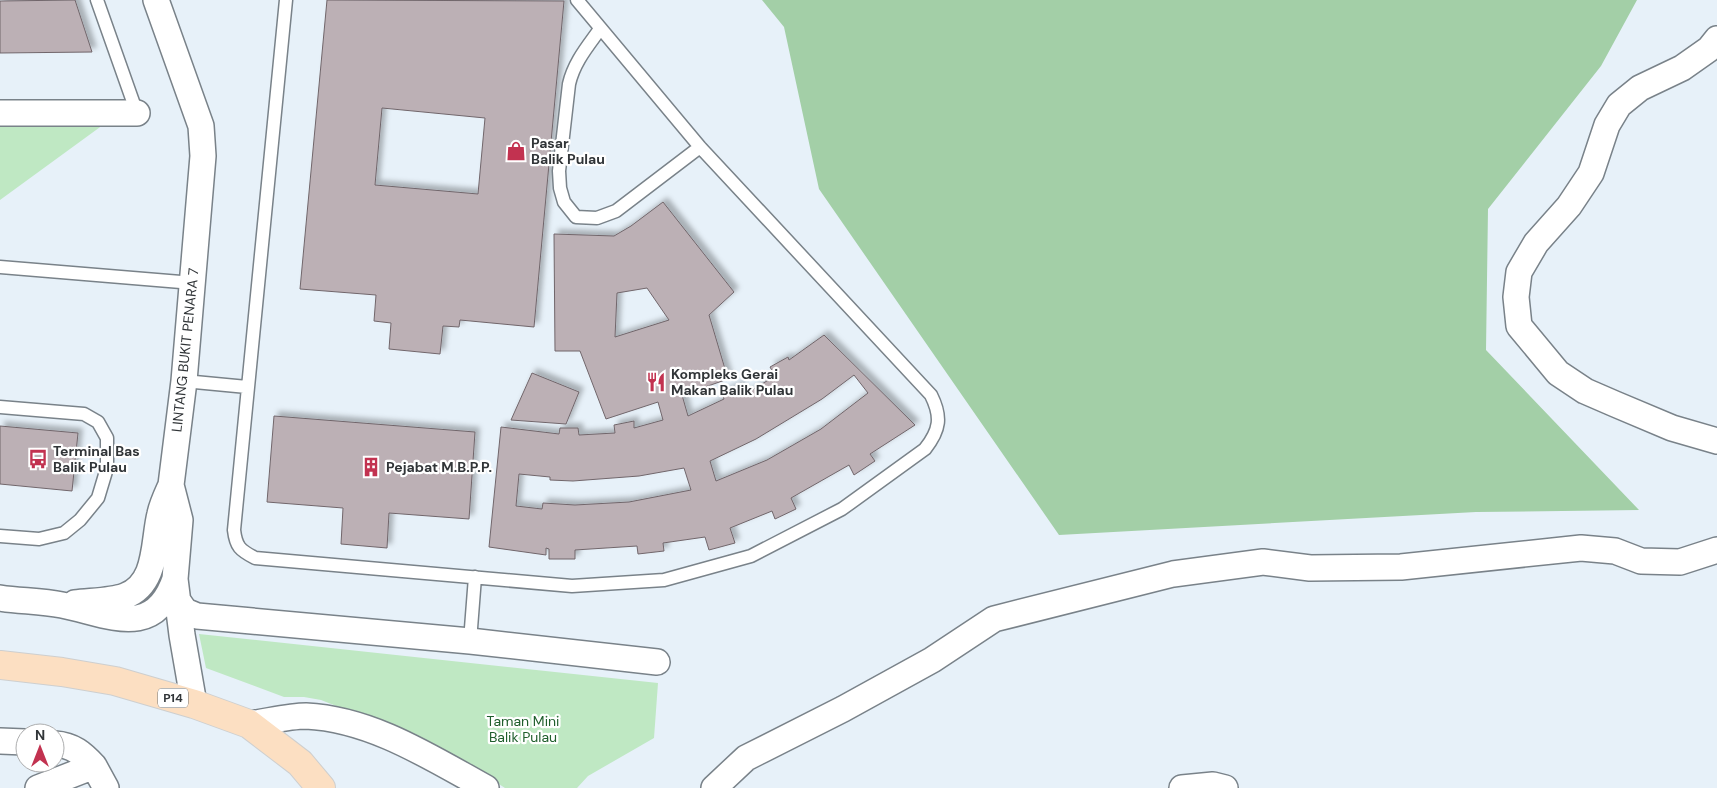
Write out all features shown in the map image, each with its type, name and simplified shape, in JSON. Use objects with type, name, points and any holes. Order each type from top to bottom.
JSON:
[{"type":"main road","name":"P14","points":[[0,665],[62,672],[115,681],[194,704],[248,724],[300,763],[321,788]]},
{"type":"street","name":"LINTANG BUKIT PENARA 7","points":[[156,0],[201,126],[203,156],[184,381],[171,485],[180,520],[176,590],[194,704]]},
{"type":"street","points":[[1717,40],[1709,49],[1682,68],[1640,88],[1619,105],[1608,125],[1591,174],[1570,206],[1536,243],[1520,272],[1516,297],[1520,326],[1558,373],[1585,391],[1607,401],[1672,428],[1717,441]]},
{"type":"street","points":[[0,112],[138,112]]},
{"type":"street","points":[[61,605],[125,596],[143,582],[149,569],[160,514],[171,485]]},
{"type":"street","points":[[714,788],[746,758],[932,660],[994,619],[1173,574],[1264,562],[1310,568],[1401,568],[1581,548],[1615,551],[1641,561],[1680,562],[1717,550]]},
{"type":"street","points":[[0,598],[61,605],[113,618],[136,619],[148,616],[164,603],[171,591],[176,590],[185,611],[197,616],[470,641],[657,662]]},
{"type":"street","points":[[248,724],[304,716],[344,722],[380,733],[428,756],[486,788]]},
{"type":"street","points":[[0,740],[15,741]]},
{"type":"street","points":[[65,746],[82,753],[94,766],[106,788]]},
{"type":"street","points":[[38,788],[94,766]]},
{"type":"street","points":[[1182,788],[1213,785],[1225,788]]},
{"type":"lane","points":[[97,0],[138,112]]},
{"type":"lane","points":[[286,0],[247,387],[234,530],[236,542],[243,552],[255,558],[572,586],[664,580],[751,556],[842,509],[925,449],[934,437],[939,423],[937,407],[932,395],[700,147],[577,0]]},
{"type":"lane","points":[[600,28],[572,71],[570,84],[559,171],[560,188],[564,202],[576,217],[597,218],[616,212],[700,147]]},
{"type":"lane","points":[[0,267],[193,283]]},
{"type":"lane","points":[[184,381],[247,387]]},
{"type":"lane","points":[[0,407],[84,414],[98,422],[107,438],[107,468],[98,498],[80,520],[64,533],[39,539],[0,536]]},
{"type":"lane","points":[[470,641],[476,577]]},
{"type":"green space","points":[[762,0],[1637,0],[1601,66],[1488,209],[1486,350],[1639,510],[1476,512],[1059,535],[819,189],[784,27]]},
{"type":"green space","points":[[0,122],[107,122],[0,200]]},
{"type":"green space","name":"Taman Mini Balik Pulau","points":[[199,634],[658,683],[654,738],[588,776],[577,788],[505,788],[485,775],[392,728],[321,700],[304,697],[284,697],[206,668]]},
{"type":"building","points":[[75,0],[92,52],[0,53],[0,1]]},
{"type":"building","name":"Pasar Balik Pulau","points":[[327,0],[564,1],[534,327],[460,320],[459,327],[443,326],[440,354],[389,349],[391,323],[374,321],[376,295],[300,289]],"holes":[[[382,108],[485,118],[478,194],[375,185]]]},
{"type":"building","name":"Kompleks Gerai Makan Balik Pulau","points":[[663,202],[734,292],[709,315],[728,379],[682,395],[688,416],[724,399],[722,393],[740,385],[744,395],[775,376],[770,367],[788,357],[789,360],[824,335],[915,425],[870,454],[875,461],[854,475],[849,465],[791,498],[796,509],[775,519],[772,511],[730,528],[735,543],[709,550],[705,537],[663,543],[664,551],[638,554],[637,546],[575,550],[575,559],[549,559],[549,549],[546,548],[546,555],[489,547],[501,427],[559,434],[560,428],[578,428],[579,435],[615,433],[614,425],[634,421],[634,428],[663,420],[658,402],[606,419],[580,351],[555,351],[554,234],[614,236]],"holes":[[[647,288],[669,320],[615,337],[617,293]],[[854,375],[868,393],[821,429],[767,460],[716,481],[710,461],[756,439],[822,399]],[[684,468],[691,490],[629,502],[575,505],[543,503],[542,509],[516,506],[519,474],[550,477],[550,480],[573,481],[639,476]]]},
{"type":"building","points":[[532,373],[579,392],[566,424],[511,420]]},
{"type":"building","name":"Pejabat M.B.P.P.","points":[[274,416],[475,432],[469,519],[389,513],[387,548],[341,544],[343,508],[267,502]]},
{"type":"building","name":"Terminal Bas Balik Pulau","points":[[0,426],[78,433],[72,491],[0,484]]},
{"type":"place","name":"Pasar Balik Pulau","points":[[516,151]]},
{"type":"place","name":"Kompleks Gerai Makan Balik Pulau","points":[[656,382]]},
{"type":"place","name":"Terminal Bas Balik Pulau","points":[[38,459]]},
{"type":"place","name":"Pejabat M.B.P.P.","points":[[371,467]]}]
